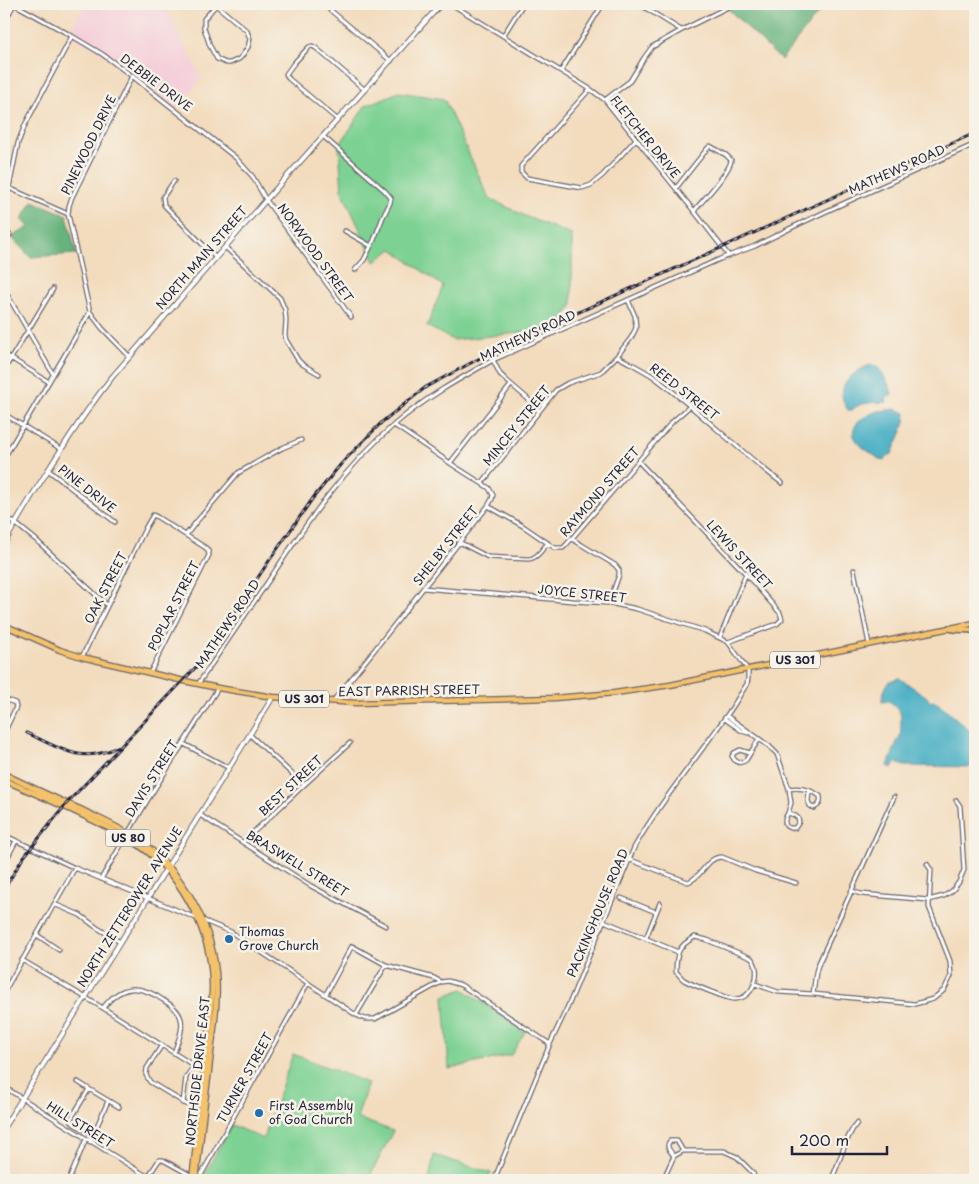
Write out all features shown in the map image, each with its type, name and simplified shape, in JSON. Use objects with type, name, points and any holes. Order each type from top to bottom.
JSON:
[{"type":"highway","points":[[949,628],[975,631]]},
{"type":"main road","name":"US 301","points":[[748,670],[975,623]]},
{"type":"main road","name":"EAST PARRISH STREET","points":[[4,625],[60,650],[150,673],[218,688],[273,697],[333,702],[403,703],[554,698],[615,693],[748,670]]},
{"type":"main road","name":"NORTHSIDE DRIVE EAST","points":[[4,774],[98,818],[127,835],[167,868],[188,892],[203,920],[214,959],[216,988],[215,1020],[194,1178]]},
{"type":"main road","name":"NORTHSIDE DRIVE EAST","points":[[4,780],[127,835]]},
{"type":"main road","name":"NORTHSIDE DRIVE EAST","points":[[167,868],[182,890],[197,918],[205,938],[211,962],[212,992],[202,1113]]},
{"type":"main road","points":[[4,1174],[22,1180]]},
{"type":"street","points":[[4,24],[14,4]]},
{"type":"street","name":"DEBBIE DRIVE","points":[[14,4],[102,54],[132,76],[236,158],[253,176],[266,200]]},
{"type":"street","points":[[216,4],[246,31],[250,40],[248,47],[239,60],[230,63],[217,59],[204,28],[204,19],[216,4]]},
{"type":"street","points":[[323,4],[391,61]]},
{"type":"street","name":"NORTH MAIN STREET","points":[[4,544],[15,523],[94,399],[129,356],[266,200],[441,4]]},
{"type":"street","name":"FLETCHER DRIVE","points":[[450,4],[590,89],[604,100],[729,256]]},
{"type":"street","points":[[503,36],[523,4]]},
{"type":"street","points":[[561,71],[603,4]]},
{"type":"street","points":[[639,4],[682,30]]},
{"type":"street","points":[[604,100],[630,81],[652,47],[734,4]]},
{"type":"street","points":[[4,202],[9,188],[18,143],[25,125],[72,36]]},
{"type":"street","points":[[338,120],[289,79],[286,74],[294,63],[312,46],[365,90]]},
{"type":"street","name":"PINEWOOD DRIVE","points":[[129,356],[102,328],[90,312],[68,214],[72,197],[132,76]]},
{"type":"street","points":[[590,89],[521,166],[521,172],[527,178],[582,188],[591,185],[603,175],[636,139]]},
{"type":"street","points":[[324,137],[391,198],[371,246],[364,260],[355,270]]},
{"type":"street","name":"MATHEWS ROAD","points":[[198,684],[333,487],[362,455],[394,425],[436,393],[493,360],[755,246],[820,214],[975,144]]},
{"type":"street","points":[[676,188],[710,146],[731,160],[726,172],[694,211]]},
{"type":"street","points":[[174,181],[164,197],[164,205],[216,258]]},
{"type":"street","points":[[9,188],[68,214]]},
{"type":"street","name":"NORWOOD STREET","points":[[266,200],[351,317]]},
{"type":"street","points":[[4,230],[10,235]]},
{"type":"street","points":[[345,231],[371,246]]},
{"type":"street","points":[[225,247],[280,298],[285,310],[286,340],[298,360],[319,374]]},
{"type":"street","points":[[4,289],[53,374]]},
{"type":"street","points":[[4,370],[53,289]]},
{"type":"street","name":"MINCEY STREET","points":[[482,483],[552,394],[568,383],[601,372],[617,356],[636,328],[635,316],[628,300]]},
{"type":"street","points":[[4,458],[90,312]]},
{"type":"street","points":[[4,354],[49,382]]},
{"type":"street","name":"REED STREET","points":[[617,356],[654,378],[782,483]]},
{"type":"street","points":[[493,360],[500,374],[539,410]]},
{"type":"street","points":[[450,463],[511,385]]},
{"type":"street","name":"RAYMOND STREET","points":[[459,542],[488,557],[533,559],[548,543],[561,549],[572,539],[672,422],[689,407]]},
{"type":"street","points":[[4,414],[61,449]]},
{"type":"street","points":[[394,425],[482,483]]},
{"type":"street","points":[[186,536],[197,520],[238,472],[300,440]]},
{"type":"street","name":"LEWIS STREET","points":[[639,462],[746,574],[780,613],[782,619],[777,624],[728,642]]},
{"type":"street","name":"PINE DRIVE","points":[[48,470],[114,522]]},
{"type":"street","name":"SHELBY STREET","points":[[333,702],[488,506],[493,495],[489,488],[482,483]]},
{"type":"street","points":[[488,506],[548,543]]},
{"type":"street","name":"OAK STREET","points":[[82,657],[153,515],[186,536]]},
{"type":"street","points":[[4,516],[15,523],[107,606]]},
{"type":"street","name":"POPLAR STREET","points":[[150,673],[209,555],[204,547],[186,536]]},
{"type":"street","points":[[572,539],[615,565],[619,570],[609,603]]},
{"type":"street","points":[[854,570],[869,645]]},
{"type":"street","points":[[720,637],[746,574]]},
{"type":"street","name":"JOYCE STREET","points":[[423,588],[609,603],[636,609],[705,630],[720,637],[728,642],[748,670]]},
{"type":"street","name":"PACKINGHOUSE ROAD","points":[[494,1180],[550,1044],[604,921],[628,858],[645,829],[726,718],[747,684],[748,670]]},
{"type":"street","name":"DAVIS STREET","points":[[101,879],[218,688]]},
{"type":"street","name":"NORTH ZETTEROWER AVENUE","points":[[4,1127],[273,697]]},
{"type":"street","points":[[4,698],[15,703],[16,707],[4,733]]},
{"type":"street","points":[[726,718],[745,728],[777,754],[789,789],[791,803],[785,817],[785,822],[786,826],[795,828],[799,822],[798,818],[788,813]]},
{"type":"street","points":[[249,734],[304,785]]},
{"type":"street","points":[[750,753],[740,750],[732,756],[734,760],[740,763],[746,760],[759,739]]},
{"type":"street","name":"BEST STREET","points":[[244,842],[350,743]]},
{"type":"street","points":[[184,744],[229,768]]},
{"type":"street","points":[[789,789],[797,788],[813,792],[820,796],[820,803],[814,808],[810,806],[808,801],[809,792]]},
{"type":"street","points":[[813,994],[818,965],[894,797]]},
{"type":"street","points":[[852,891],[861,894],[928,900],[944,896],[952,891],[959,882],[964,870],[960,806],[956,800]]},
{"type":"street","name":"BRASWELL STREET","points":[[200,815],[311,886],[386,926]]},
{"type":"street","points":[[4,835],[74,868],[231,932],[356,1015],[365,1019],[375,1019],[441,982],[448,981],[461,985],[550,1044]]},
{"type":"street","points":[[4,864],[16,841]]},
{"type":"street","points":[[628,858],[688,882],[699,875],[712,859],[722,857],[756,871],[796,883]]},
{"type":"street","points":[[754,984],[778,992],[915,1004],[933,999],[944,990],[951,976],[950,961],[928,900],[931,870],[927,864]]},
{"type":"street","points":[[4,992],[74,868]]},
{"type":"street","points":[[621,898],[656,912]]},
{"type":"street","points":[[646,938],[660,903]]},
{"type":"street","points":[[54,904],[80,915],[120,942]]},
{"type":"street","points":[[604,921],[678,952]]},
{"type":"street","points":[[37,935],[59,950]]},
{"type":"street","points":[[695,937],[751,958],[757,969],[754,984],[749,993],[742,998],[733,1000],[683,979],[676,972],[678,952],[684,942],[695,937]]},
{"type":"street","points":[[326,994],[352,946],[386,965],[434,978],[441,982]]},
{"type":"street","points":[[22,960],[103,1008],[204,1072]]},
{"type":"street","points":[[356,1015],[386,965]]},
{"type":"street","name":"TURNER STREET","points":[[194,1178],[200,1177],[308,983]]},
{"type":"street","points":[[103,1008],[114,996],[132,989],[140,988],[156,995],[174,1008],[181,1019],[182,1026],[174,1052]]},
{"type":"street","points":[[162,1045],[147,1068],[146,1075],[150,1082],[202,1113]]},
{"type":"street","points":[[183,1103],[186,1078],[194,1066]]},
{"type":"street","points":[[78,1082],[119,1107]]},
{"type":"street","name":"HILL STREET","points":[[4,1087],[147,1179]]},
{"type":"street","points":[[89,1089],[71,1120],[93,1135]]},
{"type":"street","points":[[69,1180],[88,1140],[93,1135],[108,1101]]},
{"type":"street","points":[[830,1180],[836,1171],[852,1129],[857,1123]]},
{"type":"street","points":[[674,1156],[669,1150],[670,1141],[677,1141],[682,1151]]},
{"type":"street","points":[[663,1180],[674,1156],[682,1151],[716,1150],[731,1154],[742,1161],[753,1173],[755,1180]]},
{"type":"street","points":[[147,1179],[159,1160],[163,1160],[194,1178]]},
{"type":"shaded area","points":[[77,4],[171,4],[169,15],[202,78],[176,108],[112,59],[69,34],[83,8]]},
{"type":"green space","points":[[723,4],[825,4],[781,60]]},
{"type":"green space","points":[[399,92],[444,99],[489,198],[527,217],[572,235],[572,306],[555,329],[453,340],[427,326],[443,286],[392,249],[375,262],[342,191],[339,146],[365,106]]},
{"type":"green space","points":[[33,201],[67,215],[76,254],[30,257],[14,240],[12,237],[29,227],[22,219]]},
{"type":"green space","points":[[463,989],[525,1032],[511,1055],[449,1069],[444,996]]},
{"type":"green space","points":[[293,1054],[368,1083],[357,1118],[393,1131],[368,1180],[201,1180],[232,1125],[263,1139]]},
{"type":"green space","points":[[434,1155],[491,1173],[488,1180],[429,1180]]},
{"type":"water","points":[[871,365],[877,366],[892,394],[886,399],[887,402],[864,404],[848,410],[842,395],[846,382],[851,376]]},
{"type":"water","points":[[895,409],[906,413],[905,423],[892,454],[884,461],[860,445],[854,434],[854,429],[856,424],[867,416],[878,411]]},
{"type":"water","points":[[899,678],[927,697],[930,702],[934,701],[942,706],[975,735],[975,767],[904,766],[895,762],[892,768],[888,766],[901,734],[901,718],[894,705],[889,701],[882,702],[882,700],[889,681]]},
{"type":"railway","points":[[4,889],[23,858],[67,803],[197,666],[313,498],[341,464],[382,422],[426,387],[497,349],[975,133]]},
{"type":"railway","points":[[27,733],[60,749],[82,754],[93,755],[117,747]]},
{"type":"place","name":"Thomas Grove Church","points":[[229,939]]},
{"type":"place","name":"First Assembly of God Church","points":[[259,1113]]}]
